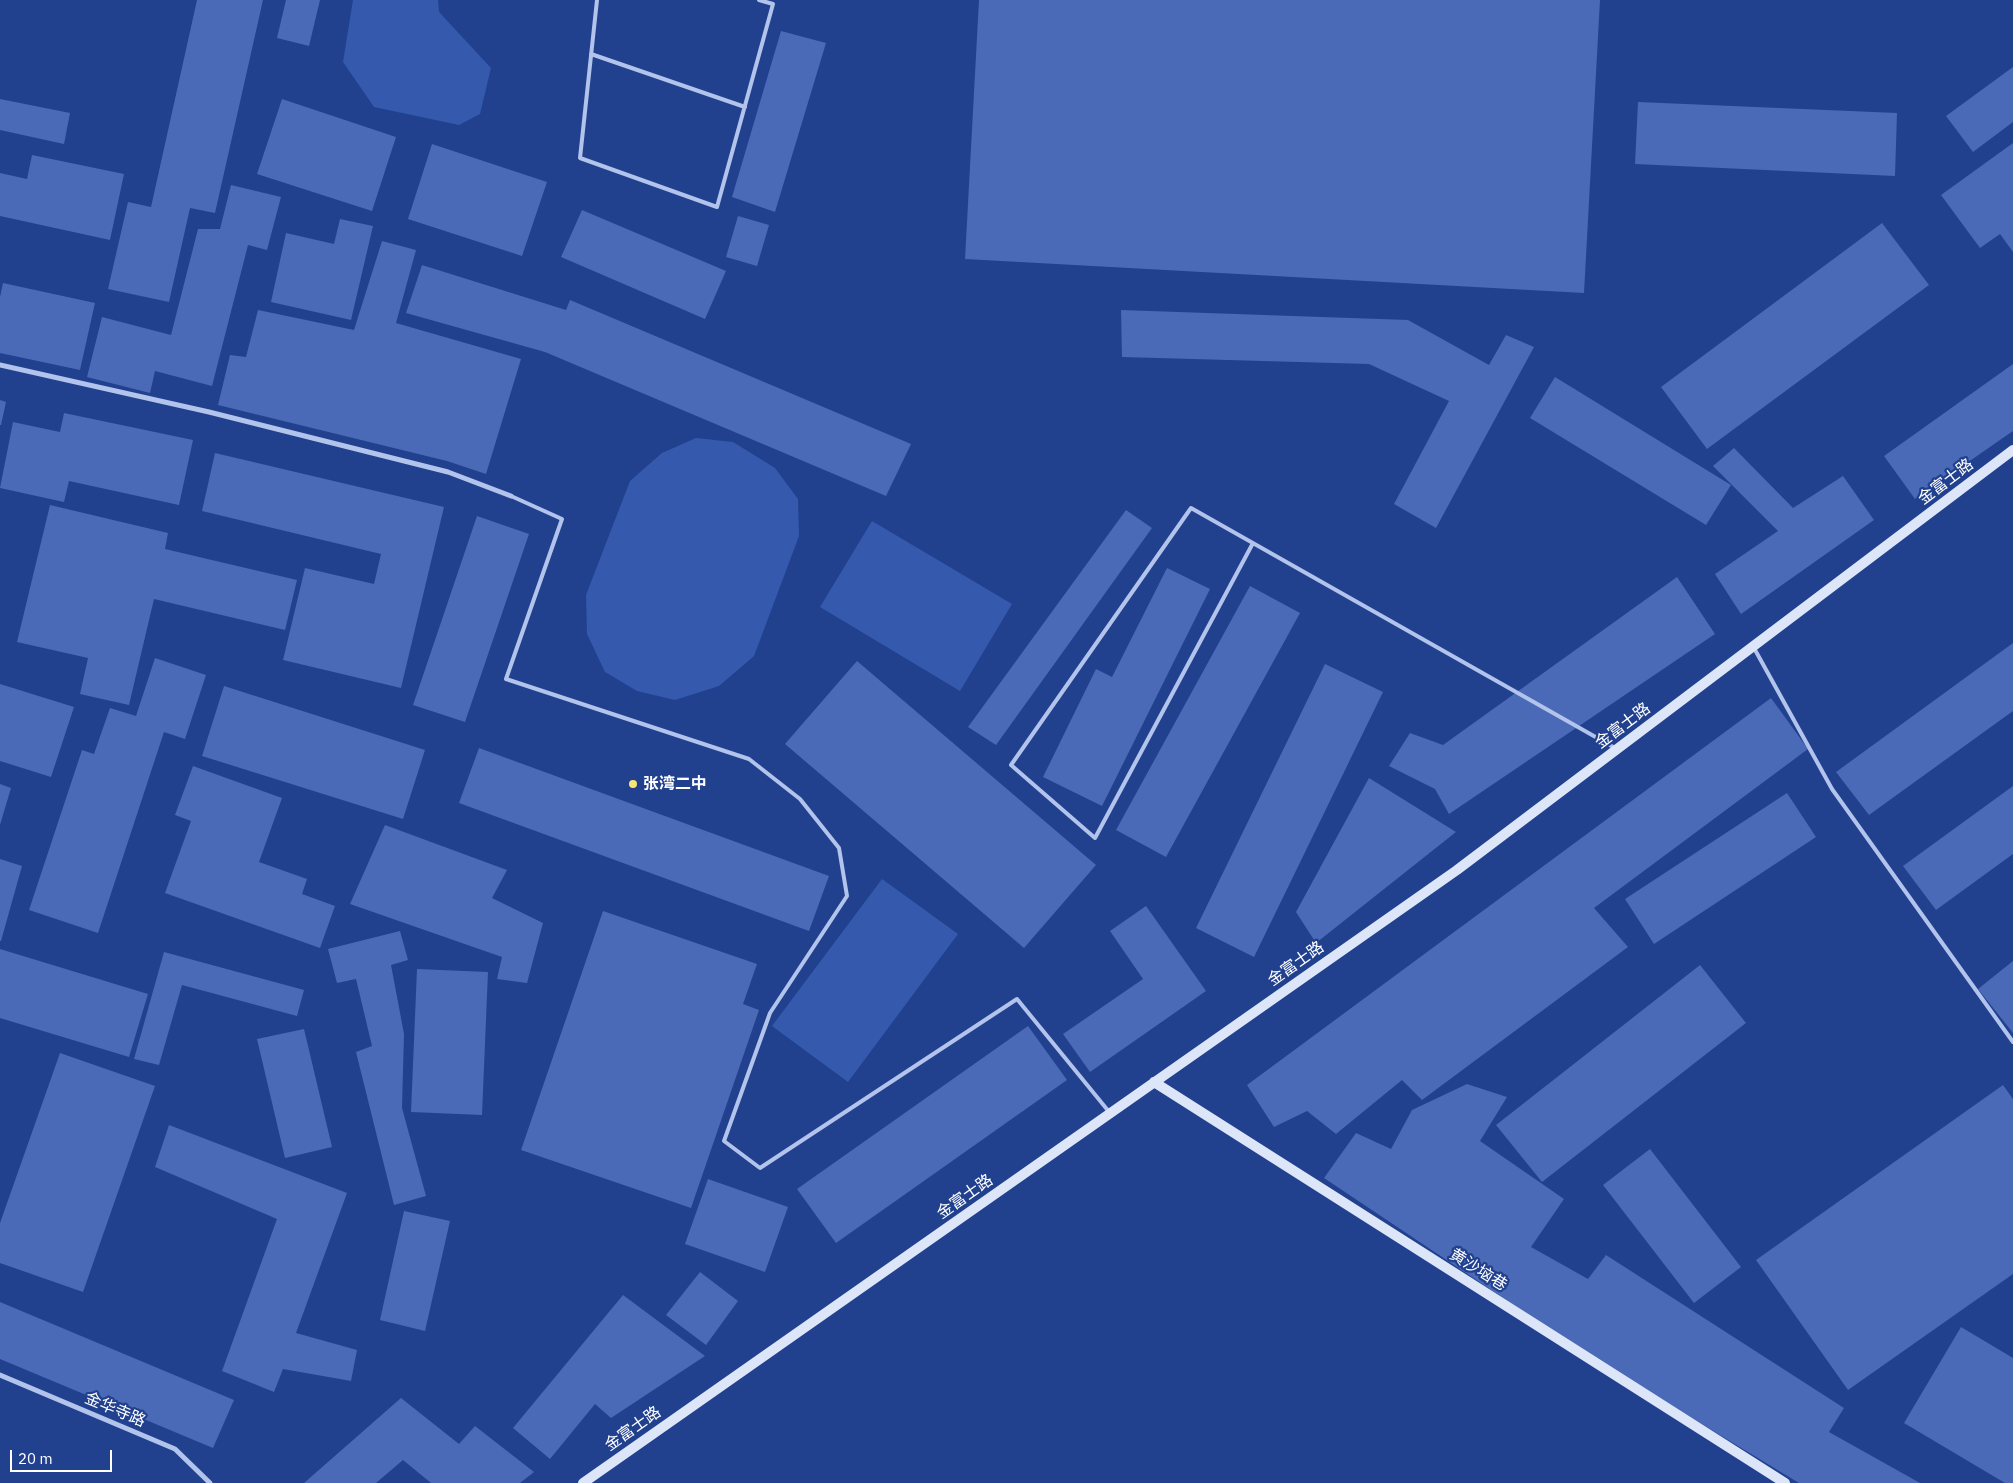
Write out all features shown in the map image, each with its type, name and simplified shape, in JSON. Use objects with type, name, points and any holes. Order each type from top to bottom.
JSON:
[{"type":"street","points":[[0,365],[209,412],[448,472],[511,496]]},
{"type":"street","name":"金富士路","points":[[583,1483],[1457,870],[2013,450]]},
{"type":"street","name":"黄沙垴巷","points":[[1154,1082],[1785,1483]]},
{"type":"street","name":"金华寺路","points":[[0,1376],[175,1449],[210,1483]]},
{"type":"lane","points":[[597,0],[580,158],[717,207],[773,4],[759,0]]},
{"type":"lane","points":[[591,54],[745,107]]},
{"type":"lane","points":[[511,496],[562,519],[506,679],[749,759],[800,799],[839,848],[848,896],[770,1012],[724,1142],[760,1168],[1017,999],[1110,1113]]},
{"type":"lane","points":[[1253,543],[1095,838],[1011,765],[1191,508],[1253,543],[1617,749]]},
{"type":"lane","points":[[1753,646],[1832,788],[2013,1042]]},
{"type":"shaded area","points":[[353,0],[438,0],[439,12],[491,68],[480,114],[459,125],[374,107],[343,62]]},
{"type":"shaded area","points":[[696,438],[733,442],[775,468],[798,499],[799,536],[754,656],[719,686],[675,700],[637,691],[605,672],[587,634],[586,595],[630,481],[662,453]]},
{"type":"shaded area","points":[[872,521],[1012,604],[960,691],[820,607]]},
{"type":"shaded area","points":[[882,879],[958,934],[848,1082],[772,1026]]},
{"type":"building","points":[[197,0],[263,0],[215,213],[190,208],[169,302],[108,289],[128,202],[151,207]]},
{"type":"building","points":[[286,0],[320,0],[309,46],[277,38]]},
{"type":"building","points":[[979,0],[1600,0],[1584,293],[965,259]]},
{"type":"building","points":[[781,31],[826,43],[775,212],[732,197]]},
{"type":"building","points":[[2013,67],[2013,122],[1973,152],[1946,116]]},
{"type":"building","points":[[0,99],[70,113],[64,144],[0,130]]},
{"type":"building","points":[[282,99],[396,137],[372,211],[257,174]]},
{"type":"building","points":[[1638,102],[1897,113],[1895,176],[1635,164]]},
{"type":"building","points":[[2013,143],[2013,252],[2000,234],[1980,248],[1941,195]]},
{"type":"building","points":[[432,144],[547,182],[522,256],[408,219]]},
{"type":"building","points":[[32,155],[124,174],[110,240],[0,216],[0,173],[27,179]]},
{"type":"building","points":[[231,185],[281,197],[267,250],[248,245],[212,386],[155,371],[150,393],[87,377],[102,317],[171,335],[198,229],[220,229]]},
{"type":"building","points":[[582,210],[726,271],[705,319],[561,257]]},
{"type":"building","points":[[738,216],[769,225],[757,266],[726,257]]},
{"type":"building","points":[[340,219],[373,226],[351,320],[271,302],[286,233],[334,244]]},
{"type":"building","points":[[1882,223],[1929,285],[1707,449],[1661,387]]},
{"type":"building","points":[[382,241],[416,250],[396,323],[521,359],[486,474],[447,461],[218,405],[230,355],[246,357],[258,310],[354,330]]},
{"type":"building","points":[[422,265],[566,310],[570,300],[911,444],[886,496],[545,352],[406,313]]},
{"type":"building","points":[[3,283],[95,303],[80,370],[0,353],[0,297]]},
{"type":"building","points":[[1121,310],[1408,320],[1489,365],[1506,335],[1534,347],[1436,528],[1394,504],[1449,401],[1369,364],[1122,357]]},
{"type":"building","points":[[2013,364],[2013,431],[1915,499],[1884,456]]},
{"type":"building","points":[[1555,377],[1731,485],[1706,525],[1530,418]]},
{"type":"building","points":[[0,400],[6,402],[1,425],[0,425]]},
{"type":"building","points":[[64,413],[193,440],[179,505],[69,481],[64,502],[0,488],[13,422],[60,432]]},
{"type":"building","points":[[1734,448],[1793,508],[1843,476],[1874,520],[1741,614],[1715,574],[1778,531],[1713,466]]},
{"type":"building","points":[[215,453],[444,507],[401,688],[283,660],[305,568],[374,584],[381,554],[202,511]]},
{"type":"building","points":[[50,505],[168,533],[165,549],[297,580],[285,630],[154,599],[129,705],[80,694],[88,658],[17,642]]},
{"type":"building","points":[[1126,510],[1152,528],[996,745],[968,727]]},
{"type":"building","points":[[477,516],[529,534],[465,722],[413,705]]},
{"type":"building","points":[[1167,568],[1210,589],[1102,806],[1043,777],[1096,669],[1112,677]]},
{"type":"building","points":[[1677,577],[1715,634],[1449,814],[1435,789],[1389,766],[1410,733],[1443,745]]},
{"type":"building","points":[[1250,586],[1300,613],[1166,857],[1116,830]]},
{"type":"building","points":[[2013,643],[2013,711],[1869,815],[1836,772]]},
{"type":"building","points":[[155,658],[206,675],[185,739],[164,732],[98,933],[29,910],[82,750],[94,754],[110,708],[136,716]]},
{"type":"building","points":[[857,661],[1096,865],[1024,948],[785,744]]},
{"type":"building","points":[[1325,664],[1383,692],[1254,957],[1196,928]]},
{"type":"building","points":[[0,684],[74,707],[51,777],[0,761]]},
{"type":"building","points":[[224,686],[425,750],[403,819],[202,756]]},
{"type":"building","points":[[1771,698],[1808,749],[1594,908],[1628,947],[1422,1100],[1402,1080],[1336,1134],[1307,1111],[1274,1127],[1247,1085]]},
{"type":"building","points":[[479,748],[829,876],[809,931],[459,803]]},
{"type":"building","points":[[193,766],[282,798],[259,862],[307,879],[302,894],[335,906],[320,948],[165,893],[191,821],[175,815]]},
{"type":"building","points":[[1369,778],[1456,832],[1316,943],[1296,912]]},
{"type":"building","points":[[0,784],[11,788],[0,825]]},
{"type":"building","points":[[2013,786],[2013,854],[1936,910],[1903,866]]},
{"type":"building","points":[[1787,793],[1816,837],[1654,944],[1625,899]]},
{"type":"building","points":[[385,825],[507,870],[492,898],[543,923],[527,983],[497,979],[502,957],[350,904]]},
{"type":"building","points":[[0,859],[22,866],[1,941],[0,941]]},
{"type":"building","points":[[1146,906],[1206,991],[1090,1072],[1063,1034],[1143,979],[1110,931]]},
{"type":"building","points":[[603,911],[757,964],[743,1004],[759,1010],[691,1208],[521,1150]]},
{"type":"building","points":[[400,931],[408,960],[391,965],[404,1034],[402,1108],[426,1196],[394,1205],[356,1052],[372,1046],[356,979],[337,983],[328,949]]},
{"type":"building","points":[[0,949],[148,994],[129,1057],[0,1018]]},
{"type":"building","points":[[164,952],[304,990],[297,1016],[182,985],[159,1065],[134,1059]]},
{"type":"building","points":[[2013,961],[2013,1033],[1978,989]]},
{"type":"building","points":[[1700,965],[1746,1023],[1542,1182],[1496,1125]]},
{"type":"building","points":[[417,969],[488,972],[482,1115],[411,1112]]},
{"type":"building","points":[[1028,1026],[1067,1080],[836,1243],[797,1189]]},
{"type":"building","points":[[304,1029],[332,1147],[285,1158],[257,1039]]},
{"type":"building","points":[[60,1053],[155,1086],[83,1292],[0,1263],[0,1223]]},
{"type":"building","points":[[1467,1084],[1507,1097],[1480,1141],[1564,1199],[1531,1247],[1588,1279],[1606,1255],[1844,1408],[1829,1432],[1920,1483],[1799,1483],[1596,1360],[1324,1178],[1356,1133],[1391,1149],[1412,1110]]},
{"type":"building","points":[[2003,1085],[2013,1099],[2013,1274],[1848,1390],[1756,1260]]},
{"type":"building","points":[[169,1125],[347,1193],[296,1333],[357,1350],[351,1381],[283,1369],[274,1392],[222,1371],[277,1219],[155,1167]]},
{"type":"building","points":[[1650,1149],[1741,1267],[1694,1303],[1603,1185]]},
{"type":"building","points":[[708,1179],[788,1207],[765,1272],[685,1244]]},
{"type":"building","points":[[404,1211],[450,1221],[425,1331],[380,1320]]},
{"type":"building","points":[[700,1272],[738,1301],[706,1345],[666,1315]]},
{"type":"building","points":[[623,1295],[705,1356],[611,1418],[595,1404],[550,1459],[513,1428]]},
{"type":"building","points":[[0,1302],[234,1400],[213,1448],[0,1359]]},
{"type":"building","points":[[1961,1327],[2013,1358],[2013,1483],[2005,1483],[1904,1423]]},
{"type":"building","points":[[401,1398],[459,1444],[475,1426],[534,1472],[520,1483],[431,1483],[403,1460],[376,1483],[304,1483]]},
{"type":"place","name":"张湾二中","points":[[633,784]]}]
